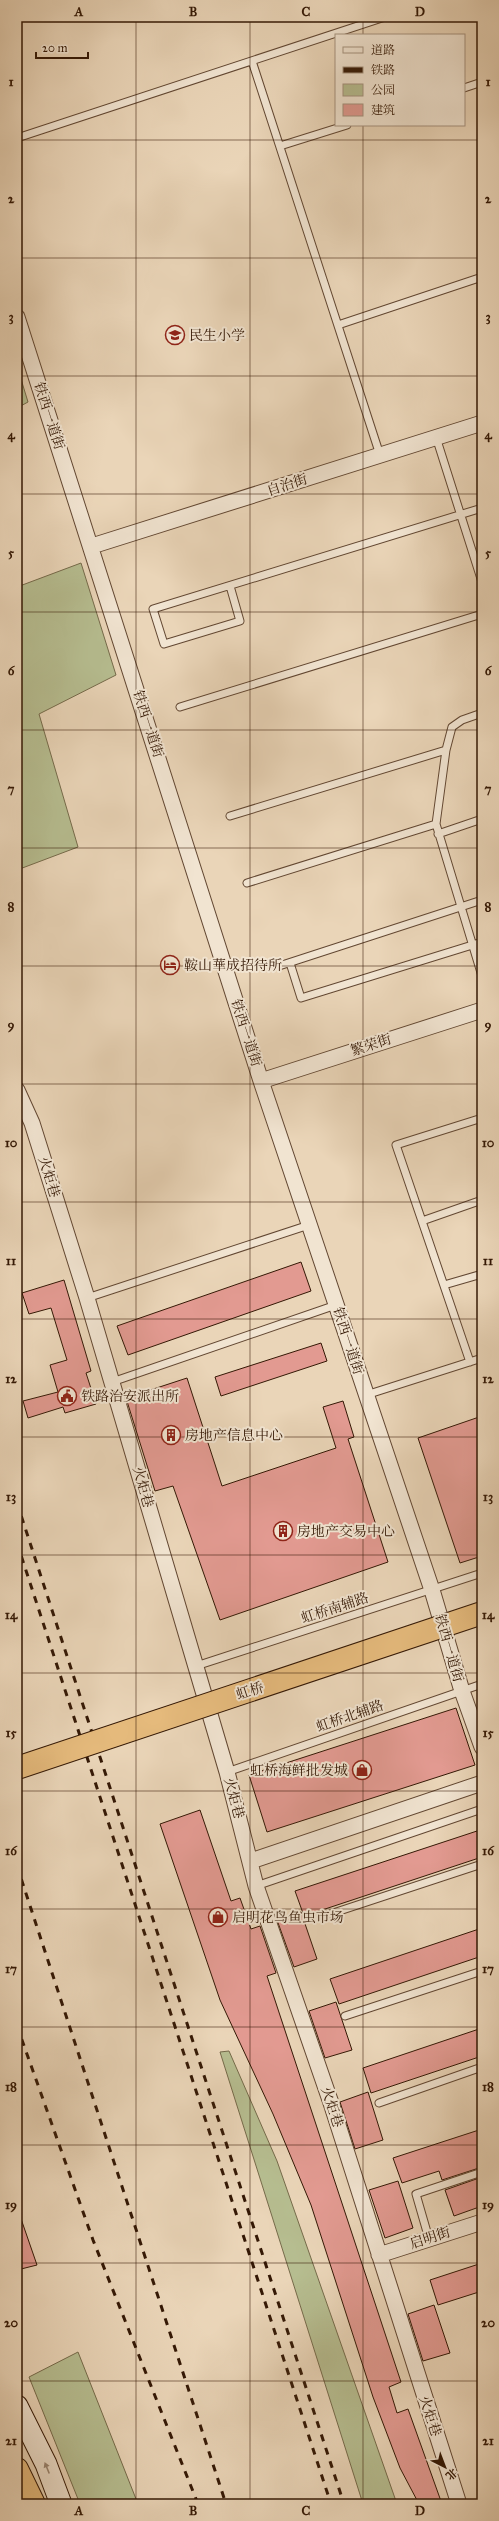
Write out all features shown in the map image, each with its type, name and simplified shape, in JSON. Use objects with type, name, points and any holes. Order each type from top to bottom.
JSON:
[{"type":"main road","name":"虹桥","points":[[17,1768],[482,1613]]},
{"type":"main road","points":[[17,2406],[46,2464],[61,2504]]},
{"type":"main road","points":[[17,2469],[34,2504]]},
{"type":"street","name":"铁西一道街","points":[[17,316],[92,546],[261,1081],[432,1590],[462,1690],[482,1747]]},
{"type":"street","name":"自治街","points":[[92,546],[482,423]]},
{"type":"street","name":"繁荣街","points":[[261,1081],[482,1010]]},
{"type":"street","name":"火炬巷","points":[[17,1090],[32,1123],[87,1298],[227,1772],[251,1861],[256,1886],[331,2103],[459,2504]]},
{"type":"street","points":[[251,1861],[482,1783]]},
{"type":"street","name":"启明街","points":[[379,2255],[482,2222]]},
{"type":"lane","points":[[17,138],[385,17]]},
{"type":"lane","points":[[252,61],[380,455]]},
{"type":"lane","points":[[465,88],[482,82]]},
{"type":"lane","points":[[280,146],[344,126]]},
{"type":"lane","points":[[338,324],[482,277]]},
{"type":"lane","points":[[436,437],[482,582]]},
{"type":"lane","points":[[230,586],[240,621],[164,644],[153,609],[482,508]]},
{"type":"lane","points":[[180,707],[482,614]]},
{"type":"lane","points":[[482,713],[462,720],[452,727],[446,750],[436,824],[482,976]]},
{"type":"lane","points":[[230,816],[446,750]]},
{"type":"lane","points":[[438,834],[482,819]]},
{"type":"lane","points":[[248,883],[436,824]]},
{"type":"lane","points":[[279,966],[482,900]]},
{"type":"lane","points":[[290,963],[301,998],[482,942]]},
{"type":"lane","points":[[470,1362],[396,1145],[482,1118]]},
{"type":"lane","points":[[422,1221],[482,1200]]},
{"type":"lane","points":[[87,1298],[309,1225]]},
{"type":"lane","points":[[444,1285],[482,1274]]},
{"type":"lane","points":[[112,1382],[336,1305]]},
{"type":"lane","points":[[366,1395],[482,1358]]},
{"type":"lane","name":"虹桥南辅路","points":[[196,1666],[482,1573]]},
{"type":"lane","name":"虹桥北辅路","points":[[227,1772],[482,1684]]},
{"type":"lane","points":[[256,1886],[482,1809]]},
{"type":"lane","points":[[315,1919],[482,1864]]},
{"type":"lane","points":[[345,2016],[482,1971]]},
{"type":"lane","points":[[379,2103],[482,2067]]},
{"type":"lane","points":[[429,2239],[416,2194],[482,2172]]},
{"type":"green space","points":[[17,366],[28,402],[17,408]]},
{"type":"green space","points":[[81,563],[116,675],[39,714],[78,847],[17,870],[17,587]]},
{"type":"green space","points":[[229,2051],[277,2161],[397,2504],[363,2504],[220,2052]]},
{"type":"green space","points":[[78,2352],[138,2504],[80,2504],[29,2377]]},
{"type":"building","points":[[301,1262],[311,1291],[128,1355],[117,1326]]},
{"type":"building","points":[[64,1280],[91,1371],[86,1373],[96,1404],[65,1413],[63,1407],[28,1418],[23,1401],[58,1392],[50,1365],[67,1360],[51,1308],[29,1314],[22,1293]]},
{"type":"building","points":[[321,1343],[327,1361],[221,1396],[215,1377]]},
{"type":"building","name":"房地产交易中心","points":[[187,1378],[222,1486],[336,1448],[323,1407],[343,1401],[354,1437],[348,1439],[388,1562],[220,1620],[173,1486],[155,1491],[126,1398]]},
{"type":"building","points":[[482,1416],[482,1556],[460,1563],[418,1438]]},
{"type":"building","name":"虹桥海鲜批发城","points":[[456,1708],[475,1765],[267,1832],[249,1775]]},
{"type":"building","points":[[200,1810],[231,1901],[240,1898],[251,1929],[260,1926],[276,1973],[267,1976],[401,2382],[389,2387],[397,2413],[408,2409],[442,2504],[419,2504],[400,2468],[373,2397],[311,2205],[273,2114],[220,2000],[160,1824]]},
{"type":"building","points":[[477,1831],[482,1846],[482,1857],[304,1916],[295,1891]]},
{"type":"building","points":[[301,1912],[317,1959],[294,1967],[277,1920]]},
{"type":"building","points":[[482,1928],[482,1956],[339,2004],[330,1979]]},
{"type":"building","points":[[336,2002],[352,2050],[325,2058],[309,2011]]},
{"type":"building","points":[[482,2028],[482,2056],[371,2093],[363,2068]]},
{"type":"building","points":[[368,2092],[383,2140],[355,2149],[340,2102]]},
{"type":"building","points":[[482,2129],[482,2167],[442,2180],[439,2171],[402,2183],[393,2158]]},
{"type":"building","points":[[482,2177],[482,2206],[454,2216],[445,2190]]},
{"type":"building","points":[[398,2181],[413,2228],[385,2238],[369,2190]]},
{"type":"building","points":[[19,2213],[37,2265],[17,2270],[17,2214]]},
{"type":"building","points":[[482,2263],[482,2291],[438,2305],[430,2280]]},
{"type":"building","points":[[434,2305],[450,2353],[423,2361],[408,2314]]},
{"type":"railway","points":[[17,1503],[344,2504]]},
{"type":"railway","points":[[17,1543],[331,2504]]},
{"type":"railway","points":[[17,1866],[226,2504]]},
{"type":"railway","points":[[17,2026],[93,2240],[198,2504]]},
{"type":"place","name":"民生小学","points":[[175,335]]},
{"type":"place","name":"鞍山華成招待所","points":[[170,965]]},
{"type":"place","name":"铁路治安派出所","points":[[67,1396]]},
{"type":"place","name":"房地产信息中心","points":[[171,1435]]},
{"type":"place","name":"房地产交易中心","points":[[283,1531]]},
{"type":"place","name":"虹桥海鲜批发城","points":[[362,1770]]},
{"type":"place","name":"启明花鸟鱼虫市场","points":[[218,1917]]}]
